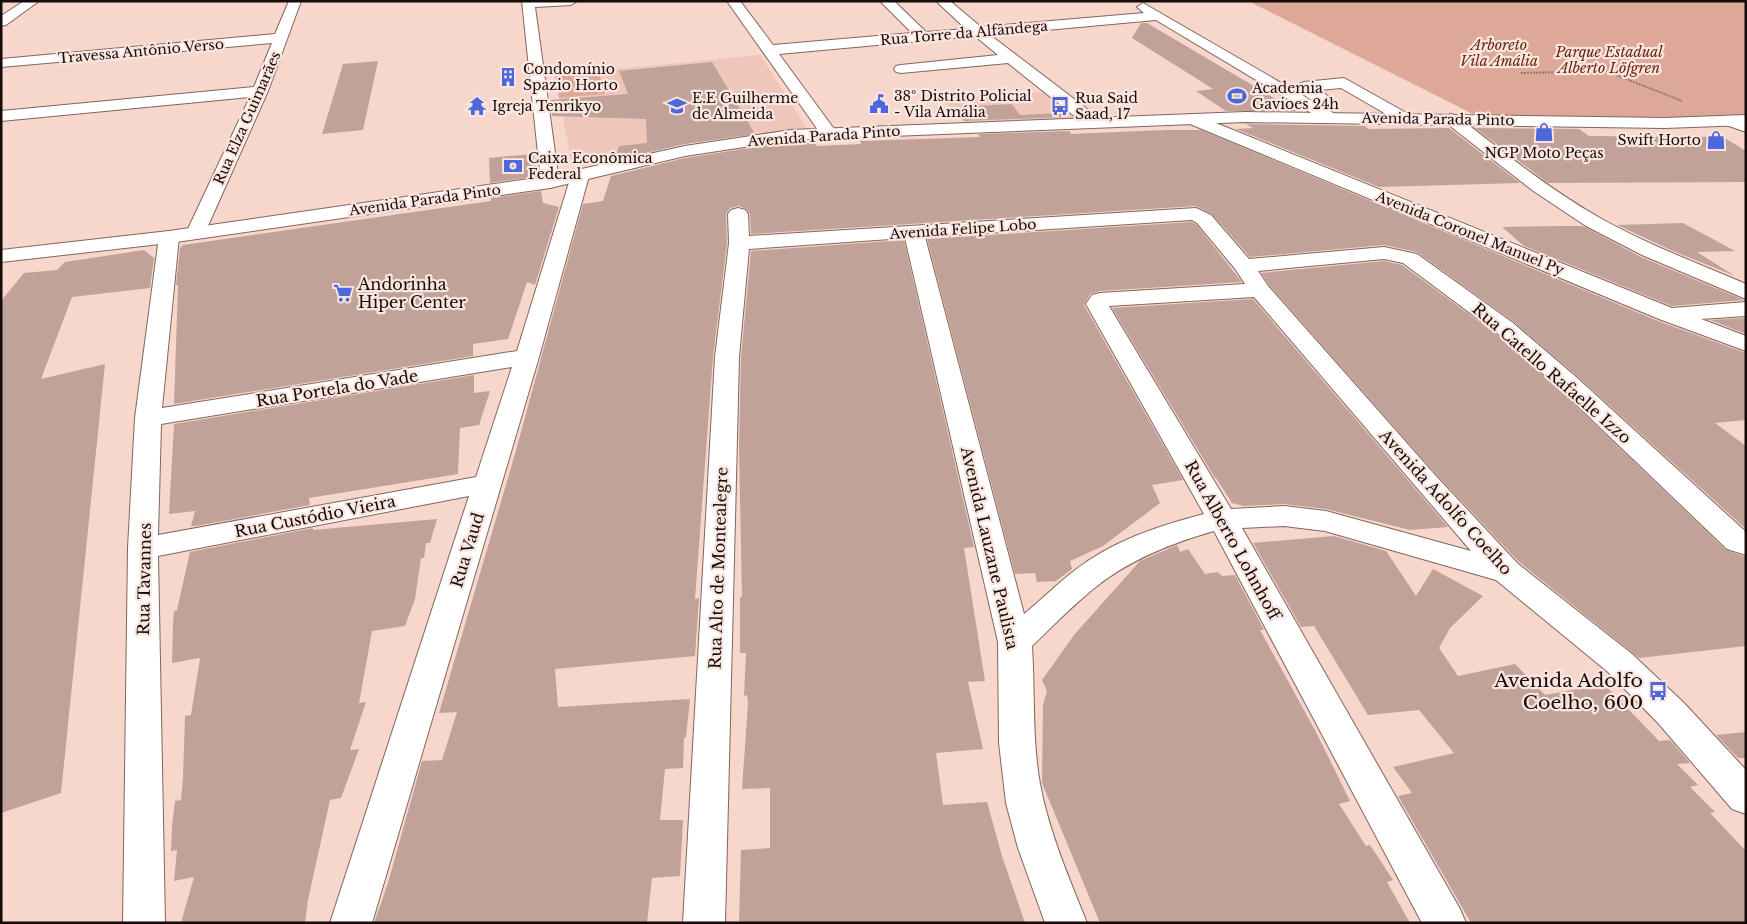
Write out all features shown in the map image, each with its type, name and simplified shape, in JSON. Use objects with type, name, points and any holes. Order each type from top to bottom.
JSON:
[{"type":"street","points":[[1,22],[33,1]]},
{"type":"street","name":"Rua Elza Guimarães","points":[[183,235],[260,91],[295,1]]},
{"type":"street","points":[[550,182],[528,3],[571,1]]},
{"type":"street","points":[[733,1],[829,133]]},
{"type":"street","points":[[886,1],[923,37]]},
{"type":"street","points":[[942,1],[978,32],[1093,122]]},
{"type":"street","points":[[1133,1],[1329,117]]},
{"type":"street","name":"Rua Torre da Alfândega","points":[[770,50],[1158,16]]},
{"type":"street","name":"Travessa Antônio Verso","points":[[1,63],[282,38]]},
{"type":"street","points":[[255,58],[274,56]]},
{"type":"street","points":[[901,69],[1011,58]]},
{"type":"street","points":[[968,77],[1026,70]]},
{"type":"street","points":[[1352,117],[1304,87],[1344,83],[1404,118]]},
{"type":"street","points":[[4,118],[260,91]]},
{"type":"street","name":"Avenida Parada Pinto","points":[[1,256],[183,235],[550,182],[686,151],[791,135],[1093,122],[1329,117],[1741,123]]},
{"type":"street","points":[[1451,119],[1514,169],[1593,222],[1658,254],[1746,292]]},
{"type":"street","name":"Avenida Coronel Manuel Py","points":[[1196,120],[1667,314],[1746,344]]},
{"type":"street","name":"Rua Vaud","points":[[351,923],[580,176]]},
{"type":"street","name":"Avenida Felipe Lobo","points":[[738,228],[914,232],[1187,214]]},
{"type":"street","name":"Avenida Adolfo Coelho","points":[[1187,214],[1196,214],[1204,218],[1252,278],[1425,481],[1507,572],[1620,663],[1671,713],[1746,796]]},
{"type":"street","name":"Rua Alto de Montealegre","points":[[704,923],[726,357],[738,228]]},
{"type":"street","name":"Avenida Lauzane Paulista","points":[[914,232],[1015,642],[1017,678],[1016,735],[1025,802],[1066,923]]},
{"type":"street","name":"Rua Tavannes","points":[[144,923],[144,548],[148,418],[183,235]]},
{"type":"street","name":"Rua Catello Rafaelle Izzo","points":[[1252,278],[1384,253],[1410,258],[1505,328],[1738,542],[1746,545]]},
{"type":"street","name":"Rua Alberto Lohnhoff","points":[[1252,278],[1100,300],[1097,304],[1222,519],[1445,923]]},
{"type":"street","points":[[1667,314],[1746,309]]},
{"type":"street","name":"Rua Portela do Vade","points":[[148,418],[526,357]]},
{"type":"street","name":"Rua Custódio Vieira","points":[[144,548],[487,484]]},
{"type":"street","points":[[1015,642],[1086,578],[1134,548],[1171,533],[1222,519],[1284,516],[1326,521],[1507,572]]},
{"type":"path","points":[[1520,73],[1606,71],[1687,103]]},
{"type":"shaded area","name":"E.E Guilherme de Almeida","points":[[760,55],[807,128],[689,143],[582,166],[572,165],[555,75]]},
{"type":"shaded area","points":[[1046,92],[1076,118],[965,122],[942,99]]},
{"type":"green space","name":"Parque Estadual Alberto Löfgren","points":[[1248,1],[1746,1],[1746,115],[1722,118],[1481,118]]},
{"type":"green space","points":[[598,70],[605,94],[559,98],[555,75]]},
{"type":"building","points":[[1141,23],[1147,23],[1296,111],[1226,111],[1196,91],[1213,89],[1132,38]]},
{"type":"building","points":[[378,61],[363,130],[322,134],[343,64]]},
{"type":"building","points":[[712,62],[755,134],[685,144],[615,160],[619,146],[647,143],[646,119],[552,116],[550,100],[628,94],[619,71]]},
{"type":"building","points":[[1012,104],[1020,115],[1062,113],[1064,117],[964,121],[961,118],[986,116],[974,106]]},
{"type":"building","points":[[1246,124],[1365,126],[1368,129],[1449,128],[1520,183],[1379,187],[1236,129],[1253,128]]},
{"type":"building","points":[[1475,128],[1579,129],[1589,136],[1723,137],[1746,151],[1746,182],[1548,183]]},
{"type":"building","points":[[1201,130],[1658,321],[1746,353],[1746,420],[1715,423],[1746,446],[1746,529],[1577,376],[1514,322],[1417,252],[1384,245],[1250,257],[1212,214],[1196,206],[751,234],[750,214],[746,209],[739,206],[730,208],[726,214],[727,243],[713,357],[695,599],[699,598],[695,656],[555,669],[558,707],[690,699],[686,737],[684,738],[683,768],[665,769],[660,820],[683,820],[680,876],[652,878],[647,923],[374,923],[388,883],[422,761],[442,760],[457,712],[439,713],[515,454],[583,204],[603,201],[611,176],[685,158],[775,144],[815,142],[816,146],[861,144],[860,141],[980,137],[978,134],[1070,131],[1071,134]]},
{"type":"building","name":"Caixa Econômica Federal","points":[[533,154],[538,176],[490,183],[489,158]]},
{"type":"building","points":[[541,191],[543,203],[559,207],[535,285],[527,282],[508,339],[473,344],[473,356],[174,404],[178,285],[176,285],[180,248],[183,245],[491,201],[491,198]]},
{"type":"building","points":[[1192,222],[1196,224],[1242,282],[1100,291],[1090,294],[1084,305],[1183,480],[1152,485],[1160,503],[1103,546],[1070,561],[1072,569],[1056,581],[1037,582],[1035,573],[1015,574],[927,239]]},
{"type":"building","points":[[1683,223],[1735,251],[1697,252],[1735,276],[1673,251],[1617,225]]},
{"type":"building","points":[[1583,226],[1641,257],[1744,300],[1672,306],[1524,246],[1502,227]]},
{"type":"building","points":[[904,240],[974,547],[964,548],[985,681],[968,682],[983,749],[936,753],[943,805],[987,802],[1002,856],[1025,923],[739,923],[741,850],[770,848],[770,788],[742,789],[748,703],[747,695],[744,696],[746,653],[740,653],[740,597],[742,597],[739,446],[741,357],[751,251]]},
{"type":"building","points":[[144,250],[154,258],[150,288],[72,297],[41,379],[105,364],[61,793],[1,813],[1,301],[24,273],[57,270],[65,262]]},
{"type":"building","points":[[1384,261],[1402,265],[1496,334],[1557,388],[1726,550],[1746,557],[1746,646],[1639,658],[1519,562],[1436,474],[1269,285],[1261,273]]},
{"type":"building","points":[[1253,299],[1448,527],[1410,530],[1326,509],[1284,504],[1244,506],[1232,503],[1112,308]]},
{"type":"building","points":[[1746,318],[1746,334],[1710,320]]},
{"type":"building","points":[[474,375],[474,393],[490,391],[479,425],[460,428],[458,474],[309,498],[310,505],[196,526],[191,526],[195,511],[169,514],[174,424]]},
{"type":"building","points":[[437,519],[430,543],[426,543],[424,558],[421,558],[415,599],[405,626],[372,631],[359,703],[366,702],[350,750],[359,749],[341,798],[330,800],[308,900],[305,923],[181,923],[194,877],[174,881],[177,850],[171,851],[172,826],[175,801],[181,800],[185,716],[191,715],[200,658],[172,663],[174,611],[177,610],[190,552],[313,528],[313,530]]},
{"type":"building","points":[[1334,536],[1386,551],[1416,596],[1433,569],[1483,596],[1450,628],[1439,648],[1458,676],[1515,664],[1545,695],[1604,684],[1659,741],[1670,740],[1690,763],[1677,764],[1698,785],[1690,787],[1715,812],[1710,813],[1746,851],[1746,923],[1471,923],[1398,796],[1412,793],[1393,767],[1454,753],[1419,710],[1368,715],[1314,626],[1301,627],[1253,543]]},
{"type":"building","points":[[1177,545],[1180,552],[1188,549],[1205,574],[1218,572],[1222,576],[1235,575],[1264,630],[1260,630],[1316,732],[1350,801],[1339,804],[1366,846],[1370,845],[1393,880],[1387,882],[1410,923],[1100,923],[1042,783],[1043,705],[1047,691],[1042,680],[1074,635],[1140,561]]},
{"type":"building","points":[[1746,732],[1746,758],[1738,758],[1716,735]]},
{"type":"place","name":"Condomínio Spazio Horto","points":[[508,77]]},
{"type":"place","name":"Academia Gavioes 24h","points":[[1237,96]]},
{"type":"place","name":"38º Distrito Policial - Vila Amália","points":[[879,104]]},
{"type":"place","name":"Igreja Tenrikyo","points":[[477,106]]},
{"type":"place","name":"E.E Guilherme de Almeida","points":[[677,106]]},
{"type":"place","name":"Rua Said Saad, 17","points":[[1060,106]]},
{"type":"place","name":"NGP Moto Peças","points":[[1544,132]]},
{"type":"place","name":"Swift Horto","points":[[1716,140]]},
{"type":"place","name":"Caixa Econômica Federal","points":[[513,166]]},
{"type":"place","name":"Andorinha Hiper Center","points":[[343,293]]},
{"type":"place","name":"Avenida Adolfo Coelho, 600","points":[[1658,691]]},
{"type":"park label","name":"Arboreto Vila Amália","points":[[1499,54]]}]
